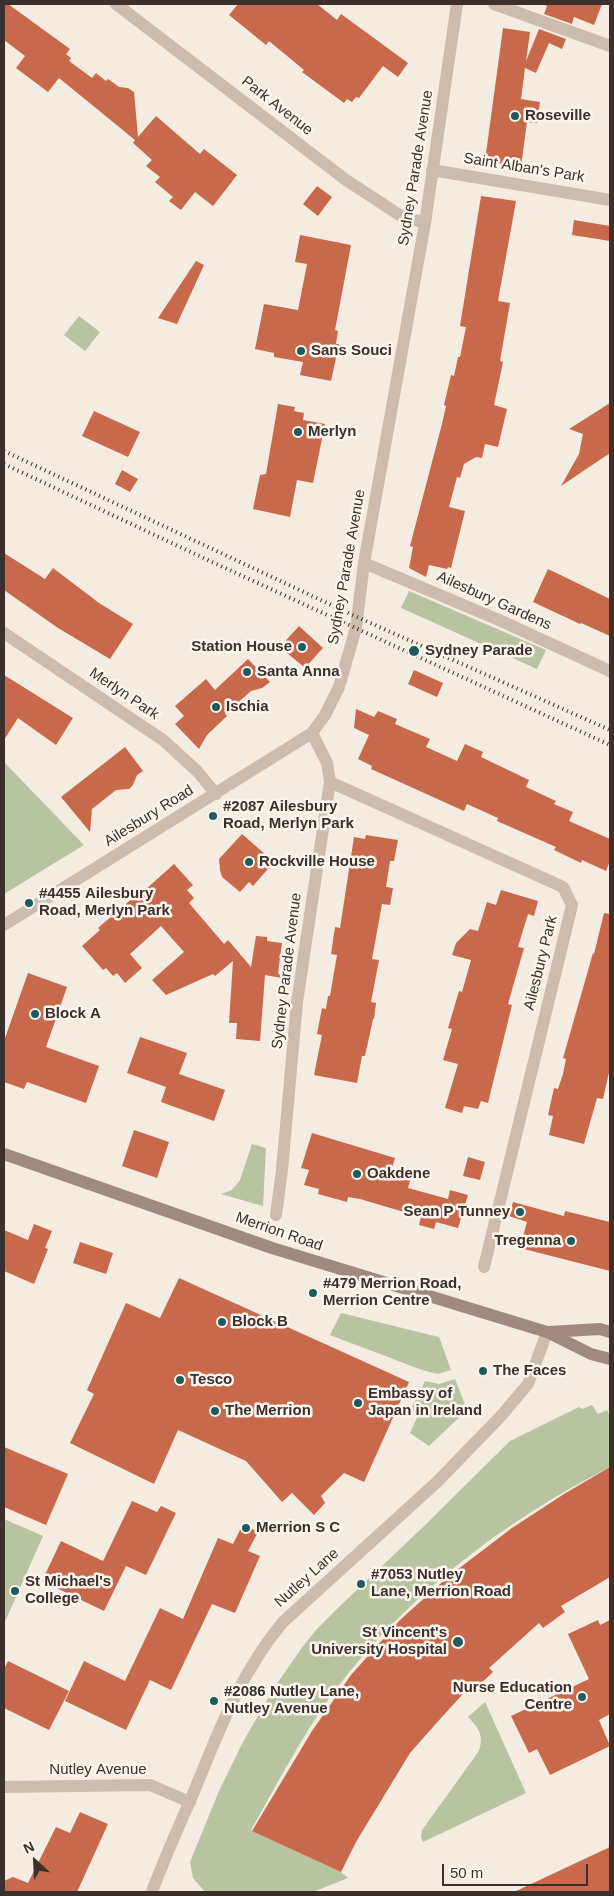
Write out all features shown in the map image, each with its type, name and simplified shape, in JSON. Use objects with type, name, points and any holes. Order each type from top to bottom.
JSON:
[{"type":"main road","name":"Merrion Road","points":[[5,1158],[272,1248],[547,1332],[591,1354],[610,1359]]},
{"type":"main road","name":"Merrion Road","points":[[547,1332],[600,1329],[610,1332]]},
{"type":"street","name":"Park Avenue","points":[[116,4],[346,180],[401,216],[425,223]]},
{"type":"street","name":"Sydney Parade Avenue","points":[[276,1215],[282,1170],[297,1002],[330,782],[327,763],[312,734],[325,715],[339,687],[356,628],[364,563],[425,223],[457,4]]},
{"type":"street","points":[[494,4],[610,46]]},
{"type":"street","name":"Saint Alban's Park","points":[[432,170],[610,200]]},
{"type":"street","name":"Ailesbury Gardens","points":[[364,563],[499,620],[610,671]]},
{"type":"street","name":"Merlyn Park","points":[[4,633],[163,740],[198,771],[216,794]]},
{"type":"street","name":"Ailesbury Road","points":[[4,925],[312,734]]},
{"type":"street","name":"Ailesbury Park","points":[[330,782],[563,887],[572,905],[484,1267]]},
{"type":"street","name":"Nutley Lane","points":[[152,1892],[227,1710],[262,1647],[283,1622],[437,1482],[501,1416],[528,1384],[547,1332]]},
{"type":"street","name":"Nutley Avenue","points":[[4,1787],[150,1785],[190,1802]]},
{"type":"green space","points":[[79,316],[100,332],[85,351],[64,335]]},
{"type":"green space","points":[[409,591],[546,650],[537,669],[401,608]]},
{"type":"green space","points":[[4,762],[84,845],[4,894]]},
{"type":"green space","points":[[252,1144],[266,1148],[263,1206],[221,1194],[232,1190],[240,1180]]},
{"type":"green space","points":[[341,1313],[439,1337],[451,1370],[438,1374],[422,1370],[330,1335]]},
{"type":"green space","points":[[455,1379],[467,1410],[429,1446],[410,1433],[419,1413],[411,1409],[425,1381],[439,1384]]},
{"type":"green space","points":[[592,1405],[598,1414],[607,1410],[610,1416],[610,1467],[531,1512],[494,1537],[424,1593],[392,1624],[361,1658],[322,1709],[290,1760],[251,1830],[341,1872],[348,1878],[313,1892],[205,1892],[193,1878],[190,1862],[219,1791],[243,1742],[274,1688],[315,1631],[510,1441],[579,1407],[582,1409]]},
{"type":"green space","points":[[4,1519],[43,1536],[4,1624]]},
{"type":"green space","points":[[485,1702],[526,1793],[423,1842],[421,1837],[422,1830],[479,1751],[481,1737],[475,1725],[468,1717]]},
{"type":"building","points":[[4,4],[8,4],[70,49],[66,54],[71,58],[69,61],[92,78],[96,73],[106,81],[108,79],[119,87],[128,88],[134,92],[138,137],[156,116],[200,154],[204,149],[237,175],[213,206],[195,192],[181,210],[169,201],[173,197],[155,182],[160,177],[146,166],[152,160],[133,143],[135,140],[59,78],[48,92],[16,68],[25,56],[4,40]]},
{"type":"building","points":[[238,4],[317,4],[337,20],[341,14],[408,63],[398,77],[383,66],[359,98],[356,97],[352,102],[347,99],[344,103],[302,72],[304,70],[269,41],[266,45],[229,15]]},
{"type":"building","points":[[543,4],[602,4],[594,25],[574,17],[572,24],[544,14],[547,6]]},
{"type":"building","points":[[503,28],[530,32],[526,61],[539,29],[566,39],[562,49],[549,43],[536,73],[525,68],[521,99],[540,102],[537,123],[527,122],[521,167],[485,161]]},
{"type":"building","points":[[317,186],[332,197],[318,216],[303,204]]},
{"type":"building","points":[[481,196],[516,201],[498,301],[510,303],[500,361],[503,362],[494,405],[507,409],[498,447],[485,444],[482,458],[476,457],[464,464],[460,478],[457,477],[449,507],[465,511],[451,568],[448,567],[447,569],[429,565],[426,577],[409,568],[413,547],[410,546],[442,424],[451,375],[454,376],[458,357],[460,357],[466,327],[460,326]]},
{"type":"building","points":[[574,220],[610,226],[610,241],[572,235]]},
{"type":"building","points":[[300,235],[351,245],[335,330],[338,331],[336,344],[339,344],[331,381],[300,375],[303,362],[274,357],[274,353],[255,349],[264,304],[298,310],[307,264],[295,262]]},
{"type":"building","points":[[196,261],[204,265],[177,324],[158,318]]},
{"type":"building","points":[[610,403],[610,453],[561,486],[579,454],[583,434],[569,429]]},
{"type":"building","points":[[278,404],[295,407],[294,411],[304,413],[303,420],[325,424],[313,483],[297,480],[290,517],[253,509],[260,475],[266,474]]},
{"type":"building","points":[[94,411],[140,432],[128,457],[82,436]]},
{"type":"building","points":[[122,470],[138,479],[130,492],[115,484]]},
{"type":"building","points":[[4,553],[45,579],[53,568],[99,603],[133,624],[110,659],[58,628],[4,590]]},
{"type":"building","points":[[548,569],[610,599],[610,636],[533,602]]},
{"type":"building","name":"Station House","points":[[299,626],[323,648],[305,668],[280,647]]},
{"type":"building","points":[[248,659],[270,682],[262,688],[251,691],[225,714],[227,716],[207,735],[199,749],[175,724],[184,716],[175,706],[206,679],[215,690]]},
{"type":"building","points":[[414,670],[443,683],[437,697],[408,684]]},
{"type":"building","points":[[4,675],[73,718],[56,745],[18,718],[4,740]]},
{"type":"building","points":[[356,709],[374,717],[378,711],[397,719],[395,724],[430,739],[426,747],[457,761],[465,744],[483,752],[481,757],[529,780],[526,787],[556,801],[554,804],[573,812],[569,821],[610,839],[610,861],[606,871],[582,860],[581,863],[554,850],[556,847],[497,821],[498,818],[467,804],[464,811],[371,769],[372,766],[358,759],[369,735],[354,728]]},
{"type":"building","points":[[125,747],[143,771],[137,775],[129,789],[116,790],[92,809],[90,832],[61,797]]},
{"type":"building","name":"Rockville House","points":[[242,834],[274,862],[253,886],[249,882],[240,892],[222,877],[219,859]]},
{"type":"building","points":[[366,835],[398,840],[394,861],[390,861],[386,887],[393,888],[390,905],[382,904],[372,959],[379,960],[371,1002],[376,1003],[374,1019],[365,1056],[362,1056],[357,1083],[314,1075],[322,1035],[317,1034],[322,1008],[326,1009],[328,996],[330,996],[337,955],[331,954],[335,927],[340,928],[354,837],[365,839]]},
{"type":"building","points":[[174,864],[193,885],[187,890],[194,898],[189,903],[224,944],[228,940],[251,967],[256,936],[267,937],[267,941],[282,943],[278,973],[282,978],[265,975],[260,1041],[236,1039],[237,1023],[229,1023],[233,961],[215,976],[213,974],[166,995],[152,980],[184,952],[161,926],[130,954],[142,968],[125,983],[117,973],[113,976],[106,968],[103,970],[82,946],[100,930],[98,928],[134,897],[135,899]]},
{"type":"building","points":[[501,890],[538,901],[534,916],[528,914],[518,947],[524,948],[508,1004],[512,1005],[488,1103],[481,1101],[478,1109],[464,1106],[462,1113],[445,1108],[458,1064],[443,1060],[452,1029],[448,1028],[459,991],[462,992],[471,960],[452,955],[456,943],[470,929],[478,931],[487,902],[496,905]]},
{"type":"building","points":[[604,913],[610,914],[610,1068],[603,1099],[597,1098],[584,1144],[549,1135],[553,1116],[548,1115],[554,1088],[558,1089],[563,1074],[566,1059],[563,1058],[594,954]]},
{"type":"building","name":"Block A","points":[[28,973],[67,987],[46,1047],[99,1066],[86,1103],[27,1082],[24,1089],[4,1082],[4,1041]]},
{"type":"building","points":[[140,1037],[187,1053],[179,1074],[225,1090],[214,1121],[161,1102],[166,1087],[127,1073]]},
{"type":"building","points":[[134,1130],[169,1142],[157,1178],[122,1166]]},
{"type":"building","points":[[312,1133],[395,1158],[391,1171],[411,1177],[408,1188],[448,1199],[450,1190],[468,1195],[458,1228],[436,1222],[434,1229],[419,1225],[421,1217],[360,1199],[348,1197],[347,1202],[318,1194],[319,1189],[304,1185],[309,1170],[301,1168]]},
{"type":"building","points":[[468,1157],[485,1162],[480,1180],[463,1176]]},
{"type":"building","points":[[513,1202],[564,1216],[565,1211],[610,1222],[610,1271],[520,1248],[527,1222],[509,1216]]},
{"type":"building","points":[[34,1224],[52,1231],[45,1248],[48,1249],[34,1284],[4,1271],[4,1230],[28,1240]]},
{"type":"building","points":[[80,1242],[113,1253],[106,1274],[73,1263]]},
{"type":"building","name":"The Merrion","points":[[179,1278],[409,1382],[364,1482],[344,1473],[321,1496],[325,1503],[314,1515],[292,1493],[282,1502],[246,1461],[178,1430],[154,1484],[70,1443],[94,1394],[87,1390],[126,1303],[160,1318]]},
{"type":"building","points":[[4,1447],[68,1474],[46,1525],[4,1507]]},
{"type":"building","points":[[610,1467],[610,1577],[561,1606],[565,1612],[543,1628],[539,1623],[489,1668],[493,1672],[476,1688],[472,1684],[410,1753],[356,1842],[341,1872],[252,1831],[312,1731],[351,1675],[400,1620],[449,1576],[512,1528]]},
{"type":"building","points":[[132,1501],[157,1512],[161,1506],[176,1513],[146,1575],[126,1566],[104,1611],[42,1581],[61,1541],[103,1561]]},
{"type":"building","points":[[243,1524],[258,1532],[248,1551],[260,1556],[235,1613],[212,1604],[171,1690],[150,1680],[126,1730],[65,1701],[84,1661],[125,1681],[160,1608],[183,1619],[218,1538],[233,1544]]},
{"type":"building","name":"Nurse Education Centre","points":[[598,1620],[600,1625],[610,1620],[610,1714],[599,1720],[610,1746],[550,1775],[537,1749],[529,1753],[511,1716],[589,1679],[568,1634]]},
{"type":"building","points":[[8,1661],[69,1691],[49,1730],[4,1708],[4,1669]]},
{"type":"building","points":[[80,1812],[108,1824],[77,1892],[4,1892],[4,1881],[13,1877],[28,1883],[56,1827],[70,1833]]},
{"type":"building","points":[[610,1847],[610,1892],[514,1892]]},
{"type":"railway","points":[[4,451],[357,617],[610,730]]},
{"type":"railway","points":[[4,464],[610,745]]},
{"type":"place","name":"Roseville","points":[[515,116]]},
{"type":"place","name":"Sans Souci","points":[[301,351]]},
{"type":"place","name":"Merlyn","points":[[298,432]]},
{"type":"place","name":"Station House","points":[[302,647]]},
{"type":"place","name":"Sydney Parade","points":[[414,651]]},
{"type":"place","name":"Santa Anna","points":[[247,672]]},
{"type":"place","name":"Ischia","points":[[216,707]]},
{"type":"place","name":"#2087 Ailesbury Road, Merlyn Park","points":[[213,816]]},
{"type":"place","name":"Rockville House","points":[[249,862]]},
{"type":"place","name":"#4455 Ailesbury Road, Merlyn Park","points":[[29,903]]},
{"type":"place","name":"Block A","points":[[35,1014]]},
{"type":"place","name":"Oakdene","points":[[357,1174]]},
{"type":"place","name":"Sean P Tunney","points":[[520,1212]]},
{"type":"place","name":"Tregenna","points":[[571,1241]]},
{"type":"place","name":"#479 Merrion Road, Merrion Centre","points":[[313,1293]]},
{"type":"place","name":"Block B","points":[[222,1322]]},
{"type":"place","name":"The Faces","points":[[483,1371]]},
{"type":"place","name":"Tesco","points":[[180,1380]]},
{"type":"place","name":"Embassy of Japan in Ireland","points":[[358,1403]]},
{"type":"place","name":"The Merrion","points":[[215,1411]]},
{"type":"place","name":"Merrion S C","points":[[246,1528]]},
{"type":"place","name":"#7053 Nutley Lane, Merrion Road","points":[[361,1584]]},
{"type":"place","name":"St Michael's College","points":[[15,1591]]},
{"type":"place","name":"St Vincent's University Hospital","points":[[458,1642]]},
{"type":"place","name":"Nurse Education Centre","points":[[582,1697]]},
{"type":"place","name":"#2086 Nutley Lane, Nutley Avenue","points":[[214,1701]]}]
